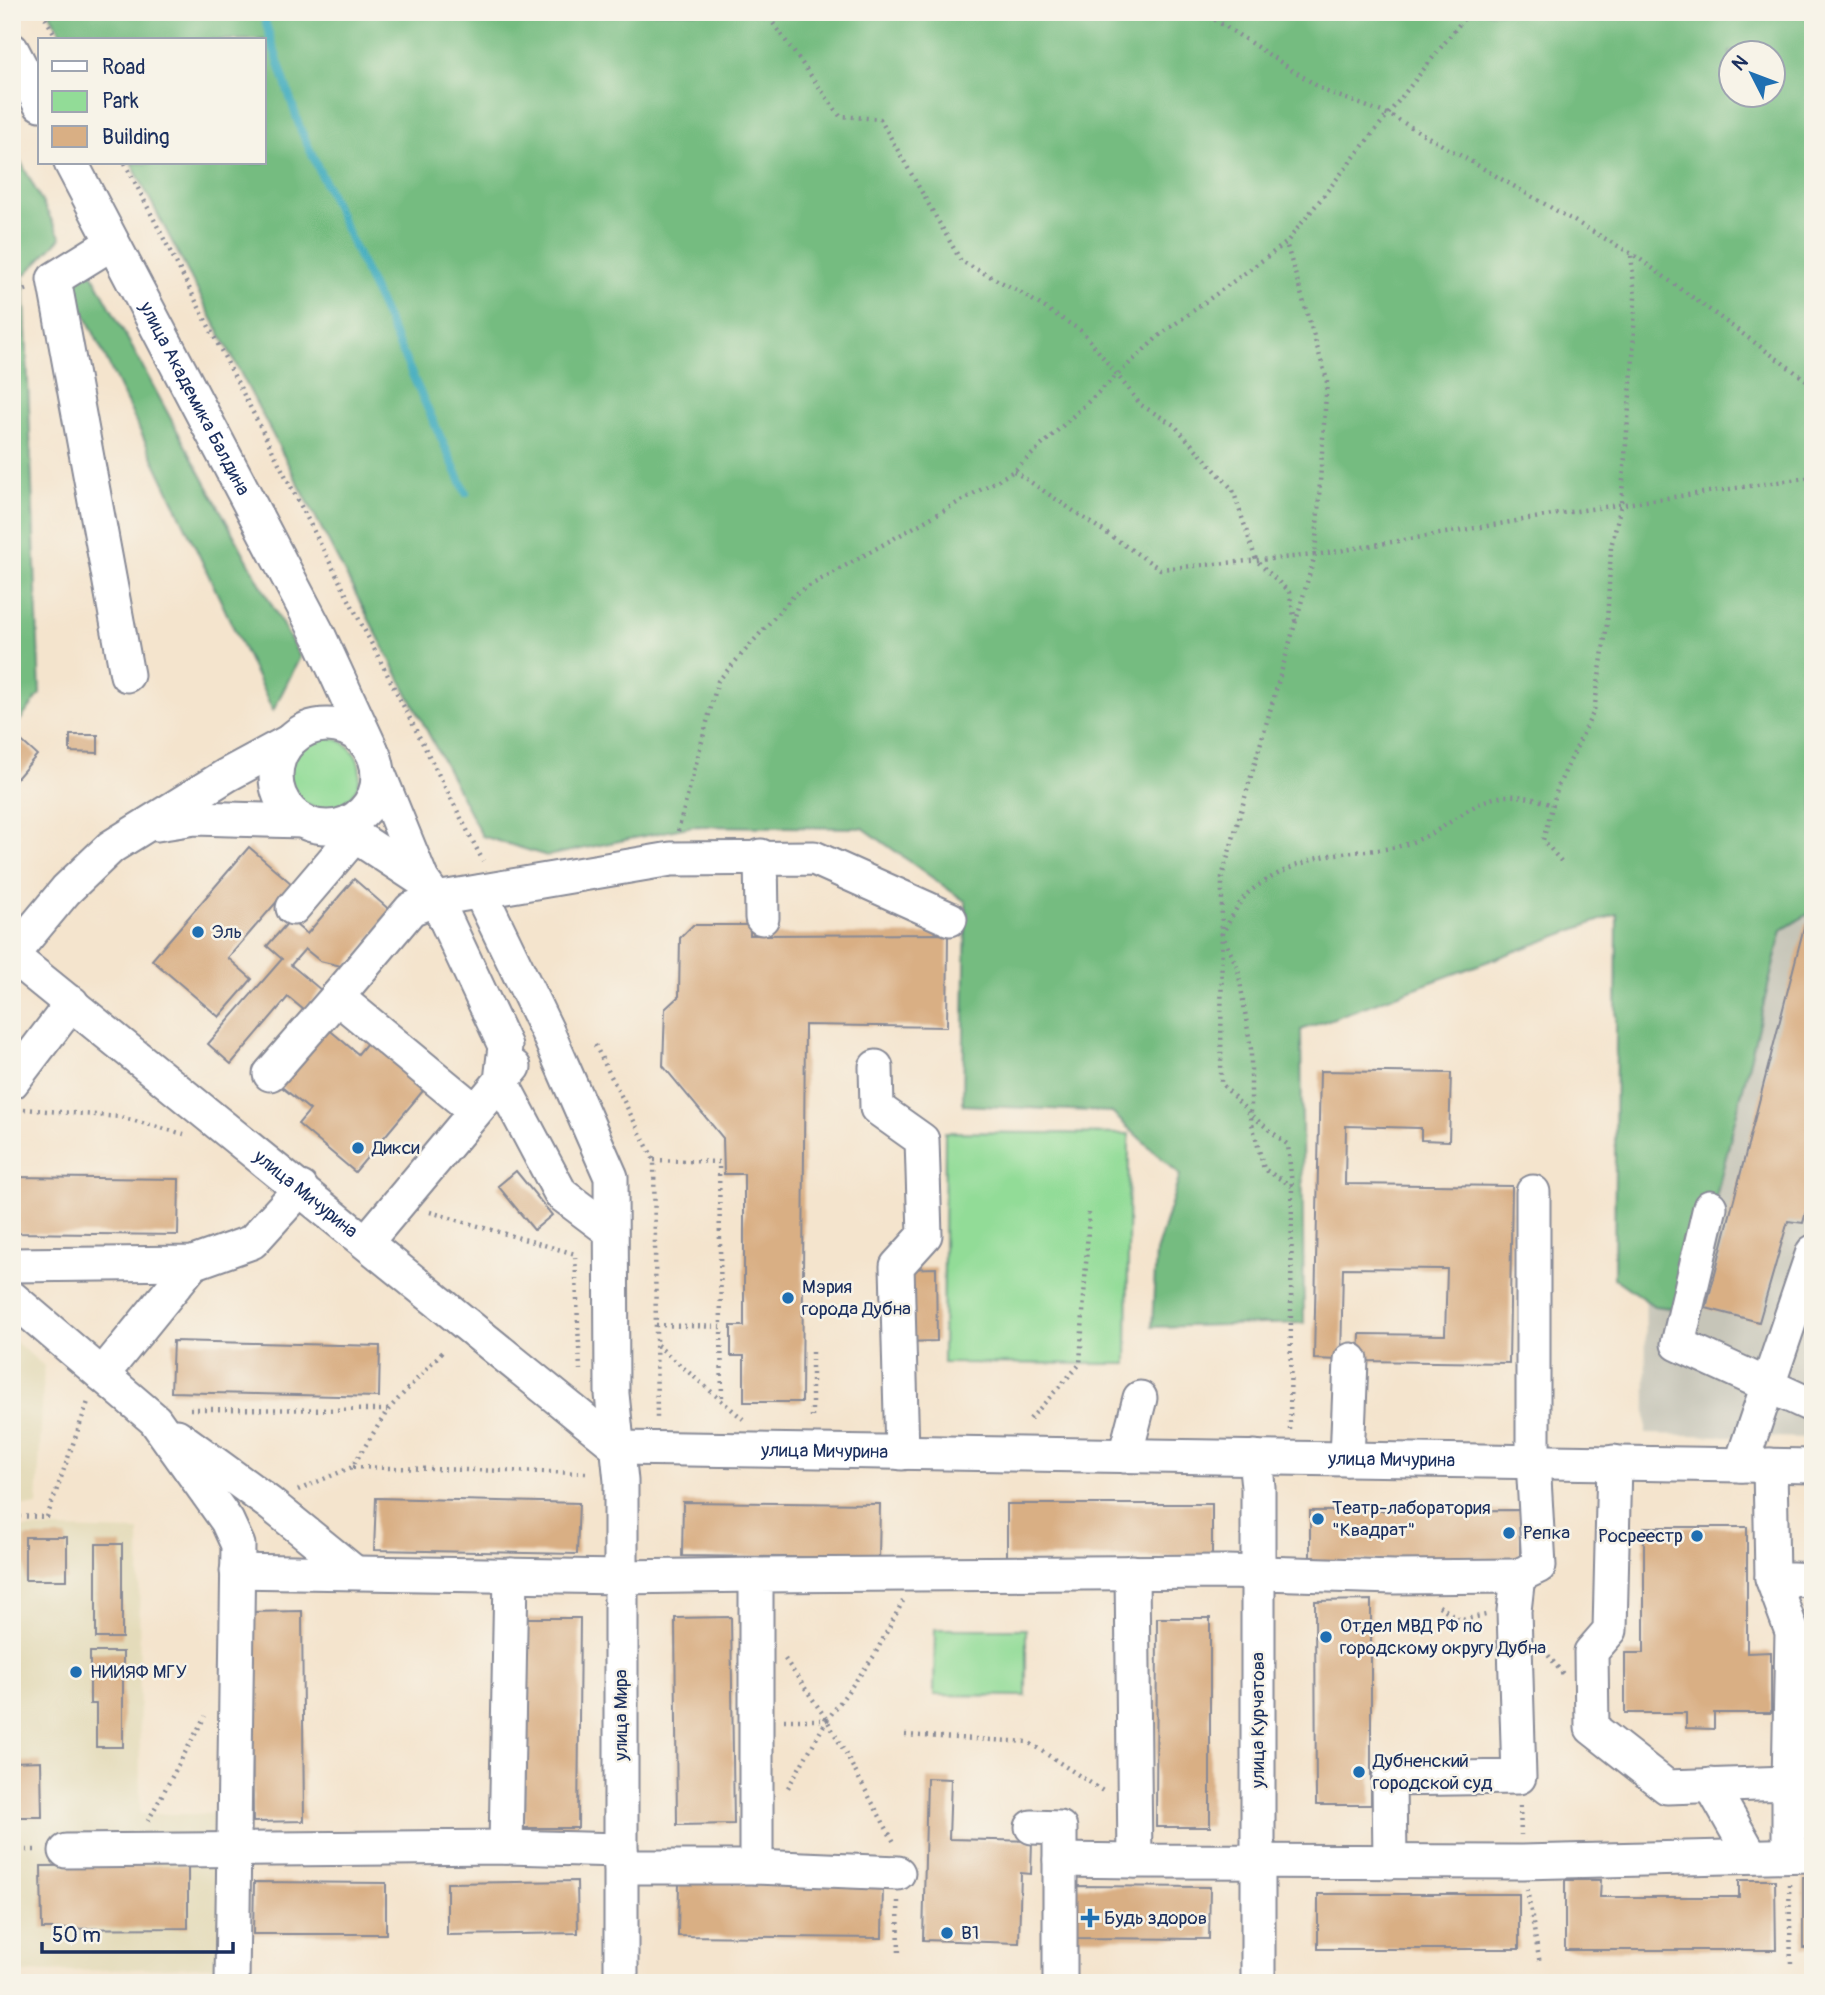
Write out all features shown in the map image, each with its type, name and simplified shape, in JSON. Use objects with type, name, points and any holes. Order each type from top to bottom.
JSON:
[{"type":"street","points":[[12,50],[38,100]]},
{"type":"street","name":"улица Академика Балдина","points":[[72,164],[319,636],[429,889],[505,1046],[501,1081]]},
{"type":"street","points":[[112,243],[54,279],[128,675]]},
{"type":"street","name":"улица Академика Балдина","points":[[298,735],[321,690],[319,636]]},
{"type":"street","points":[[12,955],[66,890],[111,847],[298,735],[331,725],[354,732],[374,760],[375,795],[293,908]]},
{"type":"street","points":[[298,735],[277,762],[276,785],[285,806],[302,821]]},
{"type":"street","points":[[131,833],[167,820],[181,819],[302,821],[348,830]]},
{"type":"street","name":"улица Академика Балдина","points":[[348,830],[429,889]]},
{"type":"street","points":[[761,856],[762,918]]},
{"type":"street","points":[[270,1074],[429,889],[480,892],[671,859],[761,856],[814,858],[950,919]]},
{"type":"street","name":"улица Мира","points":[[480,892],[547,1031],[611,1177],[609,1230],[612,1394],[620,1448],[621,1983]]},
{"type":"street","name":"улица Мичурина","points":[[12,955],[620,1448],[1813,1466]]},
{"type":"street","points":[[337,997],[475,1111]]},
{"type":"street","points":[[12,1082],[72,1003]]},
{"type":"street","points":[[367,1241],[475,1111],[547,1031]]},
{"type":"street","points":[[876,1068],[877,1108],[922,1140],[925,1235],[897,1266],[902,1453]]},
{"type":"street","points":[[501,1081],[561,1194],[609,1230]]},
{"type":"street","points":[[12,1265],[193,1263],[252,1242],[301,1188]]},
{"type":"street","points":[[237,1570],[621,1577],[1132,1572],[1259,1572],[1394,1577],[1518,1576],[1539,1566],[1533,1461],[1533,1192]]},
{"type":"street","points":[[1710,1207],[1678,1344],[1813,1406]]},
{"type":"street","points":[[1060,1860],[1390,1862],[1801,1855],[1789,1783],[1792,1632],[1772,1578],[1755,1465],[1768,1384],[1813,1252]]},
{"type":"street","points":[[102,1375],[193,1263]]},
{"type":"street","points":[[12,1298],[155,1420],[269,1503],[354,1572]]},
{"type":"street","points":[[1347,1459],[1351,1360]]},
{"type":"street","points":[[1125,1456],[1140,1398]]},
{"type":"street","points":[[155,1420],[227,1521],[237,1545],[232,1983]]},
{"type":"street","name":"улица Курчатова","points":[[1255,1457],[1259,1572],[1258,1983]]},
{"type":"street","points":[[1614,1462],[1610,1630],[1591,1652],[1592,1728],[1667,1787],[1789,1783]]},
{"type":"street","points":[[1132,1572],[1135,1861]]},
{"type":"street","points":[[506,1847],[511,1575]]},
{"type":"street","points":[[755,1867],[756,1575]]},
{"type":"street","points":[[1390,1862],[1389,1779],[1518,1777],[1514,1611],[1518,1576]]},
{"type":"street","points":[[1772,1578],[1813,1580]]},
{"type":"street","points":[[1711,1785],[1750,1854]]},
{"type":"street","points":[[1032,1827],[1060,1828],[1060,1983]]},
{"type":"street","points":[[66,1850],[506,1847],[755,1867],[898,1873]]},
{"type":"path","points":[[42,12],[57,38]]},
{"type":"path","points":[[765,12],[840,116],[880,119],[961,261],[1020,292],[1083,332],[1119,373],[1141,405],[1174,425],[1233,490],[1256,560],[1289,592],[1297,628]]},
{"type":"path","points":[[1203,12],[1325,91],[1390,115],[1631,253],[1813,385]]},
{"type":"path","points":[[671,859],[718,681],[794,594],[1014,471],[1160,335],[1286,243],[1469,12]]},
{"type":"path","points":[[126,164],[457,807],[486,870],[480,892]]},
{"type":"path","points":[[1286,243],[1327,380],[1315,555],[1297,628],[1222,877],[1221,1083],[1251,1115],[1287,1145],[1292,1186],[1290,1458]]},
{"type":"path","points":[[1561,861],[1543,840],[1552,805],[1594,711],[1607,624],[1611,547],[1621,505],[1635,297],[1631,253]]},
{"type":"path","points":[[1014,471],[1160,569],[1315,555],[1813,477]]},
{"type":"path","points":[[1222,934],[1247,894],[1314,860],[1335,854],[1378,852],[1416,841],[1465,810],[1504,794],[1552,805]]},
{"type":"path","points":[[1222,934],[1238,969],[1251,1049],[1251,1115],[1264,1169],[1292,1186]]},
{"type":"path","points":[[419,1209],[575,1254],[580,1375],[657,1419],[654,1160],[595,1045]]},
{"type":"path","points":[[12,1108],[120,1117],[184,1134]]},
{"type":"path","points":[[654,1160],[719,1162],[722,1402]]},
{"type":"path","points":[[1030,1419],[1080,1364],[1089,1213]]},
{"type":"path","points":[[656,1325],[721,1327]]},
{"type":"path","points":[[656,1345],[743,1419]]},
{"type":"path","points":[[352,1467],[388,1409],[443,1351]]},
{"type":"path","points":[[812,1352],[812,1419]]},
{"type":"path","points":[[12,1516],[47,1517],[84,1409],[102,1375]]},
{"type":"path","points":[[155,1420],[176,1409],[388,1409]]},
{"type":"path","points":[[269,1503],[352,1467],[586,1473]]},
{"type":"path","points":[[781,1798],[827,1720],[874,1656],[918,1573]]},
{"type":"path","points":[[784,1656],[827,1720],[897,1848],[899,1956]]},
{"type":"path","points":[[139,1824],[151,1820],[211,1704]]},
{"type":"path","points":[[755,1720],[827,1720]]},
{"type":"path","points":[[905,1735],[1028,1742],[1134,1812]]},
{"type":"path","points":[[12,1850],[66,1850]]},
{"type":"path","points":[[1791,1964],[1801,1855]]},
{"type":"shaded area","points":[[1813,763],[1813,1438],[1646,1434],[1645,1169]]},
{"type":"shaded area","points":[[12,1339],[44,1366],[37,1506],[12,1506]]},
{"type":"shaded area","name":"НИИЯФ МГУ","points":[[12,1528],[139,1531],[140,1814],[227,1814],[227,1966],[12,1973]]},
{"type":"green space","points":[[49,12],[1813,12],[1813,911],[1782,930],[1688,1310],[1654,1306],[1614,1278],[1617,914],[1301,1030],[1304,1323],[1152,1327],[1156,1252],[1180,1175],[1111,1112],[963,1105],[966,902],[863,828],[693,826],[547,856],[482,836],[132,164],[266,164],[266,38],[64,38]]},
{"type":"green space","points":[[12,145],[61,238],[24,276],[40,694],[12,731]]},
{"type":"green space","points":[[88,266],[300,657],[273,711],[71,285]]},
{"type":"green space","points":[[324,737],[344,743],[354,753],[360,773],[354,793],[344,803],[324,809],[304,803],[294,793],[288,773],[294,753],[304,743]]},
{"type":"green space","points":[[945,1132],[1129,1134],[1127,1364],[943,1363]]},
{"type":"green space","points":[[935,1629],[1026,1629],[1026,1696],[934,1695]]},
{"type":"building","points":[[70,735],[98,735],[98,753],[70,752]]},
{"type":"building","points":[[16,736],[37,755],[12,784],[12,740]]},
{"type":"building","points":[[249,847],[292,884],[228,958],[252,979],[219,1017],[152,960]]},
{"type":"building","points":[[354,879],[392,912],[345,967],[320,961],[305,949],[291,965],[321,990],[304,1010],[288,997],[231,1064],[208,1044],[282,959],[267,946],[290,920],[307,934]]},
{"type":"building","points":[[1805,923],[1813,925],[1813,1185],[1803,1223],[1788,1221],[1759,1322],[1706,1308]]},
{"type":"building","points":[[693,925],[750,925],[750,935],[948,934],[947,1027],[805,1025],[802,1402],[744,1402],[744,1356],[731,1356],[731,1326],[744,1326],[744,1174],[724,1174],[723,1138],[663,1066],[665,1009],[679,996],[680,938]]},
{"type":"building","points":[[326,1027],[358,1054],[371,1038],[427,1086],[355,1172],[298,1124],[310,1110],[278,1084]]},
{"type":"building","points":[[1320,1071],[1451,1073],[1449,1141],[1421,1140],[1421,1128],[1346,1126],[1345,1184],[1512,1186],[1509,1363],[1359,1361],[1360,1334],[1445,1335],[1447,1269],[1343,1268],[1341,1360],[1314,1359]]},
{"type":"building","points":[[516,1171],[552,1215],[534,1230],[498,1186]]},
{"type":"building","points":[[12,1177],[179,1179],[178,1235],[12,1233]]},
{"type":"building","points":[[936,1268],[937,1341],[903,1342],[903,1269]]},
{"type":"building","points":[[173,1341],[380,1346],[379,1397],[171,1392]]},
{"type":"building","points":[[376,1498],[579,1503],[577,1554],[374,1550]]},
{"type":"building","points":[[683,1502],[880,1504],[879,1558],[682,1556]]},
{"type":"building","points":[[1007,1504],[1212,1504],[1212,1557],[1007,1557]]},
{"type":"building","points":[[1520,1510],[1520,1560],[1310,1561],[1310,1511]]},
{"type":"building","points":[[1644,1527],[1747,1527],[1747,1653],[1771,1652],[1771,1713],[1714,1713],[1714,1729],[1686,1728],[1686,1713],[1625,1713],[1625,1653],[1644,1653]]},
{"type":"building","points":[[25,1537],[67,1537],[67,1580],[25,1580]]},
{"type":"building","points":[[96,1544],[122,1544],[122,1638],[96,1638]]},
{"type":"building","points":[[1371,1600],[1371,1805],[1316,1805],[1315,1601]]},
{"type":"building","points":[[302,1611],[304,1821],[253,1822],[251,1612]]},
{"type":"building","points":[[731,1617],[734,1824],[677,1825],[675,1618]]},
{"type":"building","points":[[526,1618],[580,1618],[578,1828],[524,1828]]},
{"type":"building","points":[[1157,1618],[1210,1618],[1210,1827],[1156,1827]]},
{"type":"building","points":[[90,1652],[123,1652],[123,1747],[96,1747],[96,1704],[90,1704]]},
{"type":"building","points":[[41,1761],[42,1817],[12,1817],[12,1762]]},
{"type":"building","points":[[927,1778],[951,1779],[949,1839],[1032,1841],[1031,1874],[1021,1873],[1019,1943],[923,1940]]},
{"type":"building","points":[[188,1865],[188,1928],[42,1929],[41,1866]]},
{"type":"building","points":[[1803,1877],[1813,1877],[1813,1948],[1803,1948]]},
{"type":"building","points":[[1565,1880],[1601,1880],[1600,1897],[1739,1897],[1739,1880],[1775,1880],[1776,1950],[1565,1950]]},
{"type":"building","points":[[577,1881],[578,1933],[447,1935],[447,1883]]},
{"type":"building","points":[[254,1882],[386,1883],[386,1934],[253,1934]]},
{"type":"building","points":[[679,1882],[883,1884],[882,1938],[678,1936]]},
{"type":"building","points":[[1073,1886],[1210,1887],[1209,1939],[1073,1938]]},
{"type":"building","points":[[1318,1894],[1519,1894],[1519,1949],[1318,1949]]},
{"type":"waterway","points":[[262,12],[300,128],[466,493]]},
{"type":"place","name":"Эль","points":[[198,932]]},
{"type":"place","name":"Дикси","points":[[358,1148]]},
{"type":"place","name":"Мэрия города Дубна","points":[[788,1298]]},
{"type":"place","name":"Театр-лаборатория \"Квадрат\"","points":[[1318,1519]]},
{"type":"place","name":"Репка","points":[[1509,1533]]},
{"type":"place","name":"Росреестр","points":[[1697,1536]]},
{"type":"place","name":"Отдел МВД РФ по городскому округу Дубна","points":[[1326,1637]]},
{"type":"place","name":"НИИЯФ МГУ","points":[[76,1672]]},
{"type":"place","name":"Дубненский городской суд","points":[[1359,1772]]},
{"type":"place","name":"Будь здоров","points":[[1090,1918]]},
{"type":"place","name":"В1","points":[[947,1933]]}]
